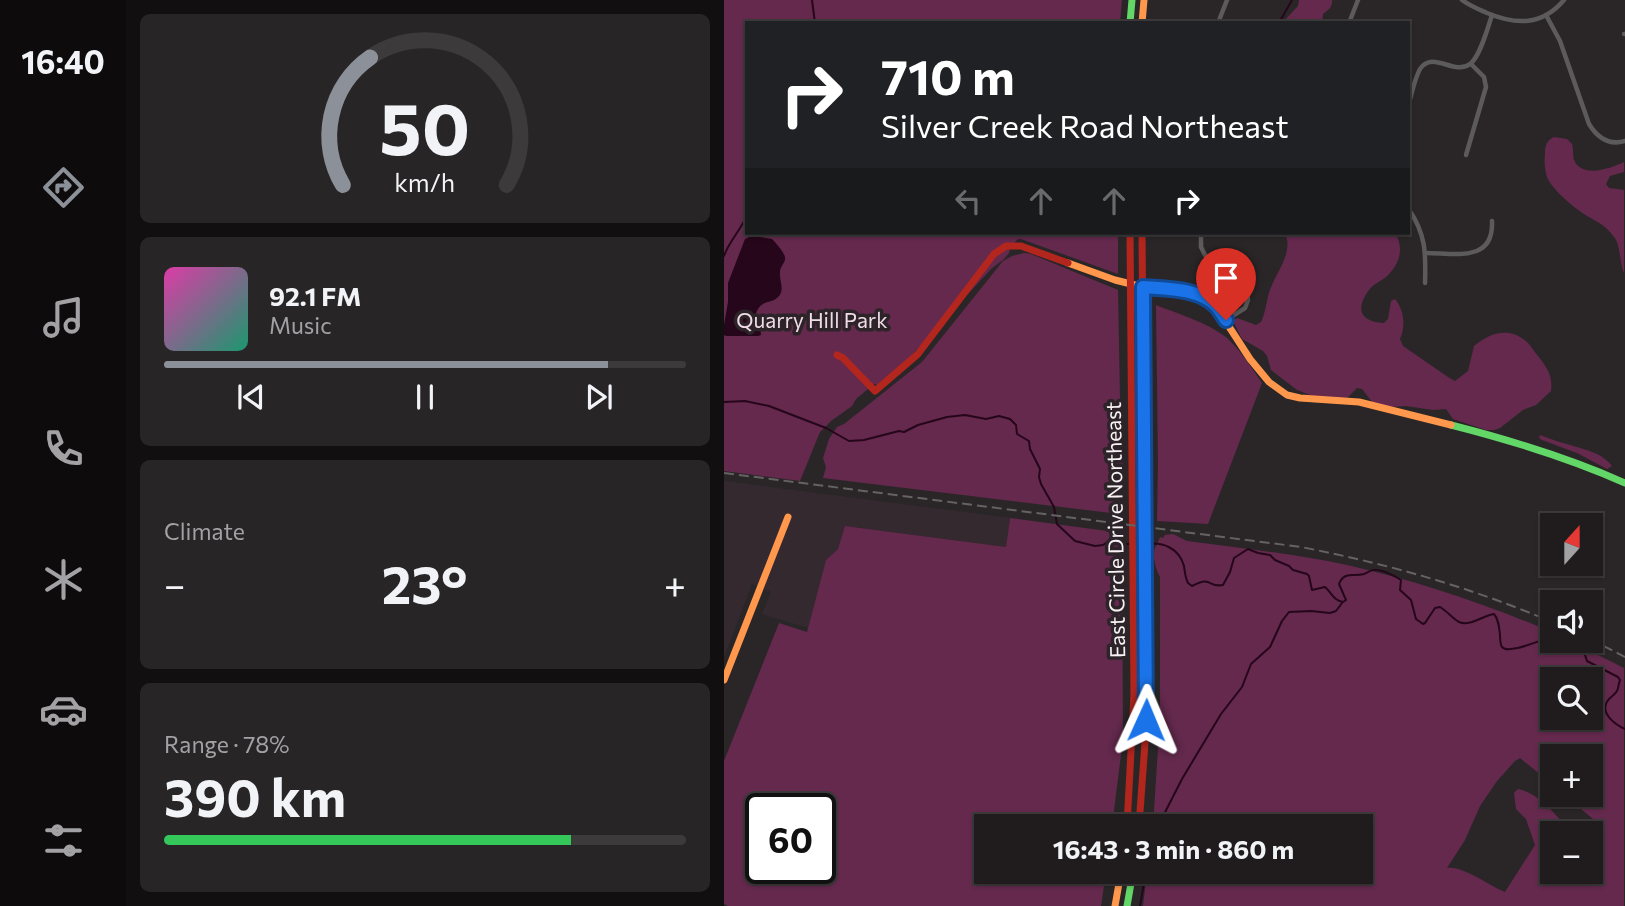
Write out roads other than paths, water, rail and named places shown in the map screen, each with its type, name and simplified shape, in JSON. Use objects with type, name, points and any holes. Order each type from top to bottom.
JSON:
[{"type":"main road","points":[[1130,21],[1132,0]]},
{"type":"main road","points":[[1142,21],[1144,0]]},
{"type":"main road","name":"East Circle Drive Northeast","points":[[1128,814],[1135,695],[1130,235]]},
{"type":"main road","name":"East Circle Drive Northeast","points":[[1140,814],[1146,720],[1142,235]]},
{"type":"main road","points":[[837,355],[875,391],[918,354],[990,258],[1006,246],[1026,247],[1131,284],[1201,296],[1215,305],[1250,359],[1269,382],[1287,395],[1359,402],[1495,436],[1586,466],[1625,483]]},
{"type":"main road","points":[[724,680],[788,517]]},
{"type":"main road","points":[[1115,906],[1119,884]]},
{"type":"main road","points":[[1127,906],[1131,884]]},
{"type":"street","points":[[1219,21],[1226,0]]},
{"type":"street","points":[[1350,21],[1358,0]]},
{"type":"street","points":[[1462,0],[1492,15],[1524,21],[1545,15],[1564,0]]},
{"type":"street","points":[[1410,100],[1424,65],[1434,61],[1461,68],[1471,64],[1492,15]]},
{"type":"street","points":[[1545,15],[1560,41],[1589,124],[1595,133],[1609,142],[1625,141]]},
{"type":"street","points":[[1466,155],[1486,88],[1484,77],[1471,64]]},
{"type":"street","points":[[1410,211],[1422,234],[1426,253],[1425,283]]},
{"type":"street","points":[[1426,253],[1472,252],[1484,248],[1491,237],[1492,221]]},
{"type":"street","points":[[1201,235],[1201,247],[1205,255],[1237,276],[1247,291],[1248,300],[1244,308],[1226,320]]},
{"type":"waterway","points":[[812,0],[815,21]]},
{"type":"waterway","points":[[1280,21],[1292,0]]},
{"type":"waterway","points":[[724,256],[745,219]]},
{"type":"waterway","points":[[724,402],[745,401],[769,406],[826,428],[849,441],[904,432],[947,417],[965,415],[986,419],[999,416],[1010,419],[1016,425],[1017,434],[1029,441],[1040,469],[1041,484],[1054,507],[1057,524],[1075,541],[1095,546],[1103,545],[1112,539],[1131,544]]},
{"type":"waterway","points":[[1147,544],[1164,545],[1174,551],[1182,560],[1187,581],[1192,586],[1203,582],[1223,585],[1234,558],[1248,549],[1270,555],[1293,570],[1307,574],[1312,590],[1325,587],[1343,602],[1346,600],[1339,584],[1343,577],[1377,570],[1401,580],[1400,590],[1411,600],[1416,619],[1423,624],[1435,608],[1440,607],[1463,623],[1494,614],[1502,647],[1518,648],[1540,641]]},
{"type":"waterway","points":[[1164,814],[1221,714],[1242,687],[1251,664],[1270,647],[1289,612],[1330,613],[1336,611],[1342,603]]},
{"type":"waterway","points":[[1584,653],[1587,661],[1620,680],[1605,708],[1611,719],[1625,729]]},
{"type":"waterway","points":[[1140,906],[1144,884]]},
{"type":"railway","points":[[724,473],[1301,547],[1428,578],[1540,617]]},
{"type":"railway","points":[[1603,646],[1625,657]]},
{"type":"park label","name":"Quarry Hill Park","points":[[812,321]]}]
